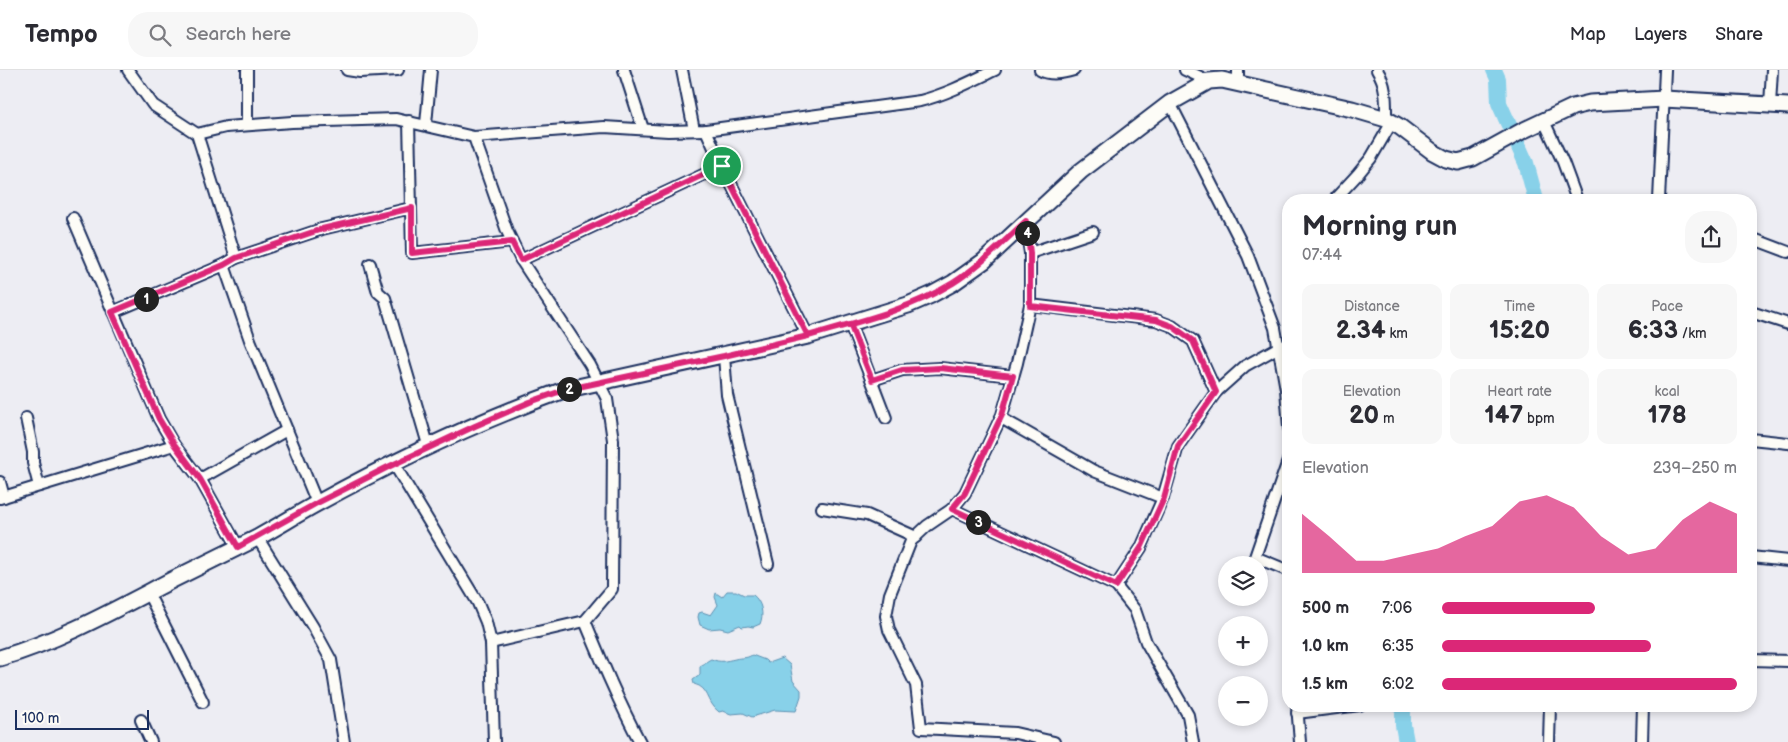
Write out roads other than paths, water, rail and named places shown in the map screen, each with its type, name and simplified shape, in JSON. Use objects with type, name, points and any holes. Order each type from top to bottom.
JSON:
[{"type":"street","points":[[129,70],[153,105],[197,134],[236,258]]},
{"type":"street","points":[[246,70],[247,126]]},
{"type":"street","points":[[347,70],[360,72],[398,70]]},
{"type":"street","points":[[426,124],[431,70]]},
{"type":"street","points":[[624,70],[643,129]]},
{"type":"street","points":[[682,70],[694,130]]},
{"type":"street","points":[[197,134],[226,127],[356,119],[410,121],[474,137],[604,127],[706,130],[920,101],[962,87],[995,70]]},
{"type":"street","points":[[1040,70],[1045,73],[1060,74],[1074,70]]},
{"type":"street","points":[[1185,70],[1209,81]]},
{"type":"street","points":[[1340,194],[1370,158],[1389,121],[1386,94],[1377,70]]},
{"type":"street","points":[[1659,194],[1665,70]]},
{"type":"street","points":[[1770,105],[1772,70]]},
{"type":"street","points":[[0,658],[37,646],[74,630],[257,538],[317,503],[394,464],[530,402],[564,390],[808,336],[908,305],[953,283],[984,260],[1081,170],[1170,103],[1209,81],[1238,77],[1284,95],[1352,110],[1389,121],[1400,126],[1433,152],[1458,162],[1473,158],[1516,134],[1573,107],[1590,103],[1664,98],[1788,106]]},
{"type":"street","points":[[1170,103],[1248,256],[1282,341]]},
{"type":"street","points":[[410,121],[412,253],[512,242]]},
{"type":"street","points":[[1544,121],[1563,162],[1574,194]]},
{"type":"street","points":[[706,130],[722,166],[808,336]]},
{"type":"street","points":[[474,137],[485,172],[512,242],[521,260],[600,382],[606,399],[613,440],[612,589],[585,620],[491,643]]},
{"type":"street","points":[[521,260],[722,166]]},
{"type":"street","points":[[112,312],[224,265],[236,258],[322,229],[412,208]]},
{"type":"street","points":[[73,218],[159,419],[174,444],[200,479],[238,547]]},
{"type":"street","points":[[1026,221],[1030,253],[1030,306],[1001,418],[965,493],[952,509],[927,526],[911,541],[890,594],[886,616],[889,630],[916,685],[921,728],[1015,733],[1054,742]]},
{"type":"street","points":[[1030,253],[1093,232]]},
{"type":"street","points":[[1757,240],[1788,252]]},
{"type":"street","points":[[370,264],[378,292],[385,298],[429,448]]},
{"type":"street","points":[[224,265],[250,340],[317,503]]},
{"type":"street","points":[[1030,306],[1156,320],[1172,326],[1193,341],[1216,392]]},
{"type":"street","points":[[1757,314],[1788,324]]},
{"type":"street","points":[[850,324],[886,418]]},
{"type":"street","points":[[1116,586],[1141,548],[1164,498],[1178,446],[1216,392],[1245,366],[1282,346]]},
{"type":"street","points":[[724,356],[727,395],[768,564]]},
{"type":"street","points":[[872,380],[902,370],[940,368],[1013,376]]},
{"type":"street","points":[[26,418],[33,452],[33,463],[39,486]]},
{"type":"street","points":[[1001,418],[1094,471],[1164,498]]},
{"type":"street","points":[[200,479],[287,430]]},
{"type":"street","points":[[1757,440],[1788,443]]},
{"type":"street","points":[[0,482],[2,498],[174,444]]},
{"type":"street","points":[[394,464],[478,604],[486,622],[491,643],[494,742]]},
{"type":"street","points":[[1282,479],[1256,557],[1282,568]]},
{"type":"street","points":[[822,508],[867,515],[916,537]]},
{"type":"street","points":[[952,509],[1116,586],[1135,610],[1146,642],[1188,715],[1193,742]]},
{"type":"street","points":[[257,538],[313,627],[331,660],[344,742]]},
{"type":"street","points":[[1757,558],[1788,561]]},
{"type":"street","points":[[148,593],[203,702]]},
{"type":"street","points":[[585,620],[617,698],[640,742]]},
{"type":"street","points":[[1757,660],[1788,661]]},
{"type":"street","points":[[1297,712],[1300,742]]},
{"type":"street","points":[[1549,742],[1550,712]]},
{"type":"street","points":[[1642,742],[1643,712]]},
{"type":"street","points":[[140,720],[151,742]]},
{"type":"water","points":[[727,591],[753,595],[756,598],[761,609],[762,617],[760,624],[753,627],[742,627],[740,625],[728,630],[720,628],[709,629],[700,625],[699,613],[711,615],[718,605],[715,597],[716,593],[722,597]]},
{"type":"water","points":[[752,655],[768,663],[782,658],[790,665],[793,681],[801,690],[796,711],[775,710],[752,717],[743,713],[719,712],[712,704],[706,692],[694,684],[693,680],[700,675],[700,666],[711,659],[723,661]]},
{"type":"waterway","points":[[1494,70],[1498,79],[1499,103],[1526,163],[1534,194]]},
{"type":"waterway","points":[[1403,712],[1406,742]]}]
